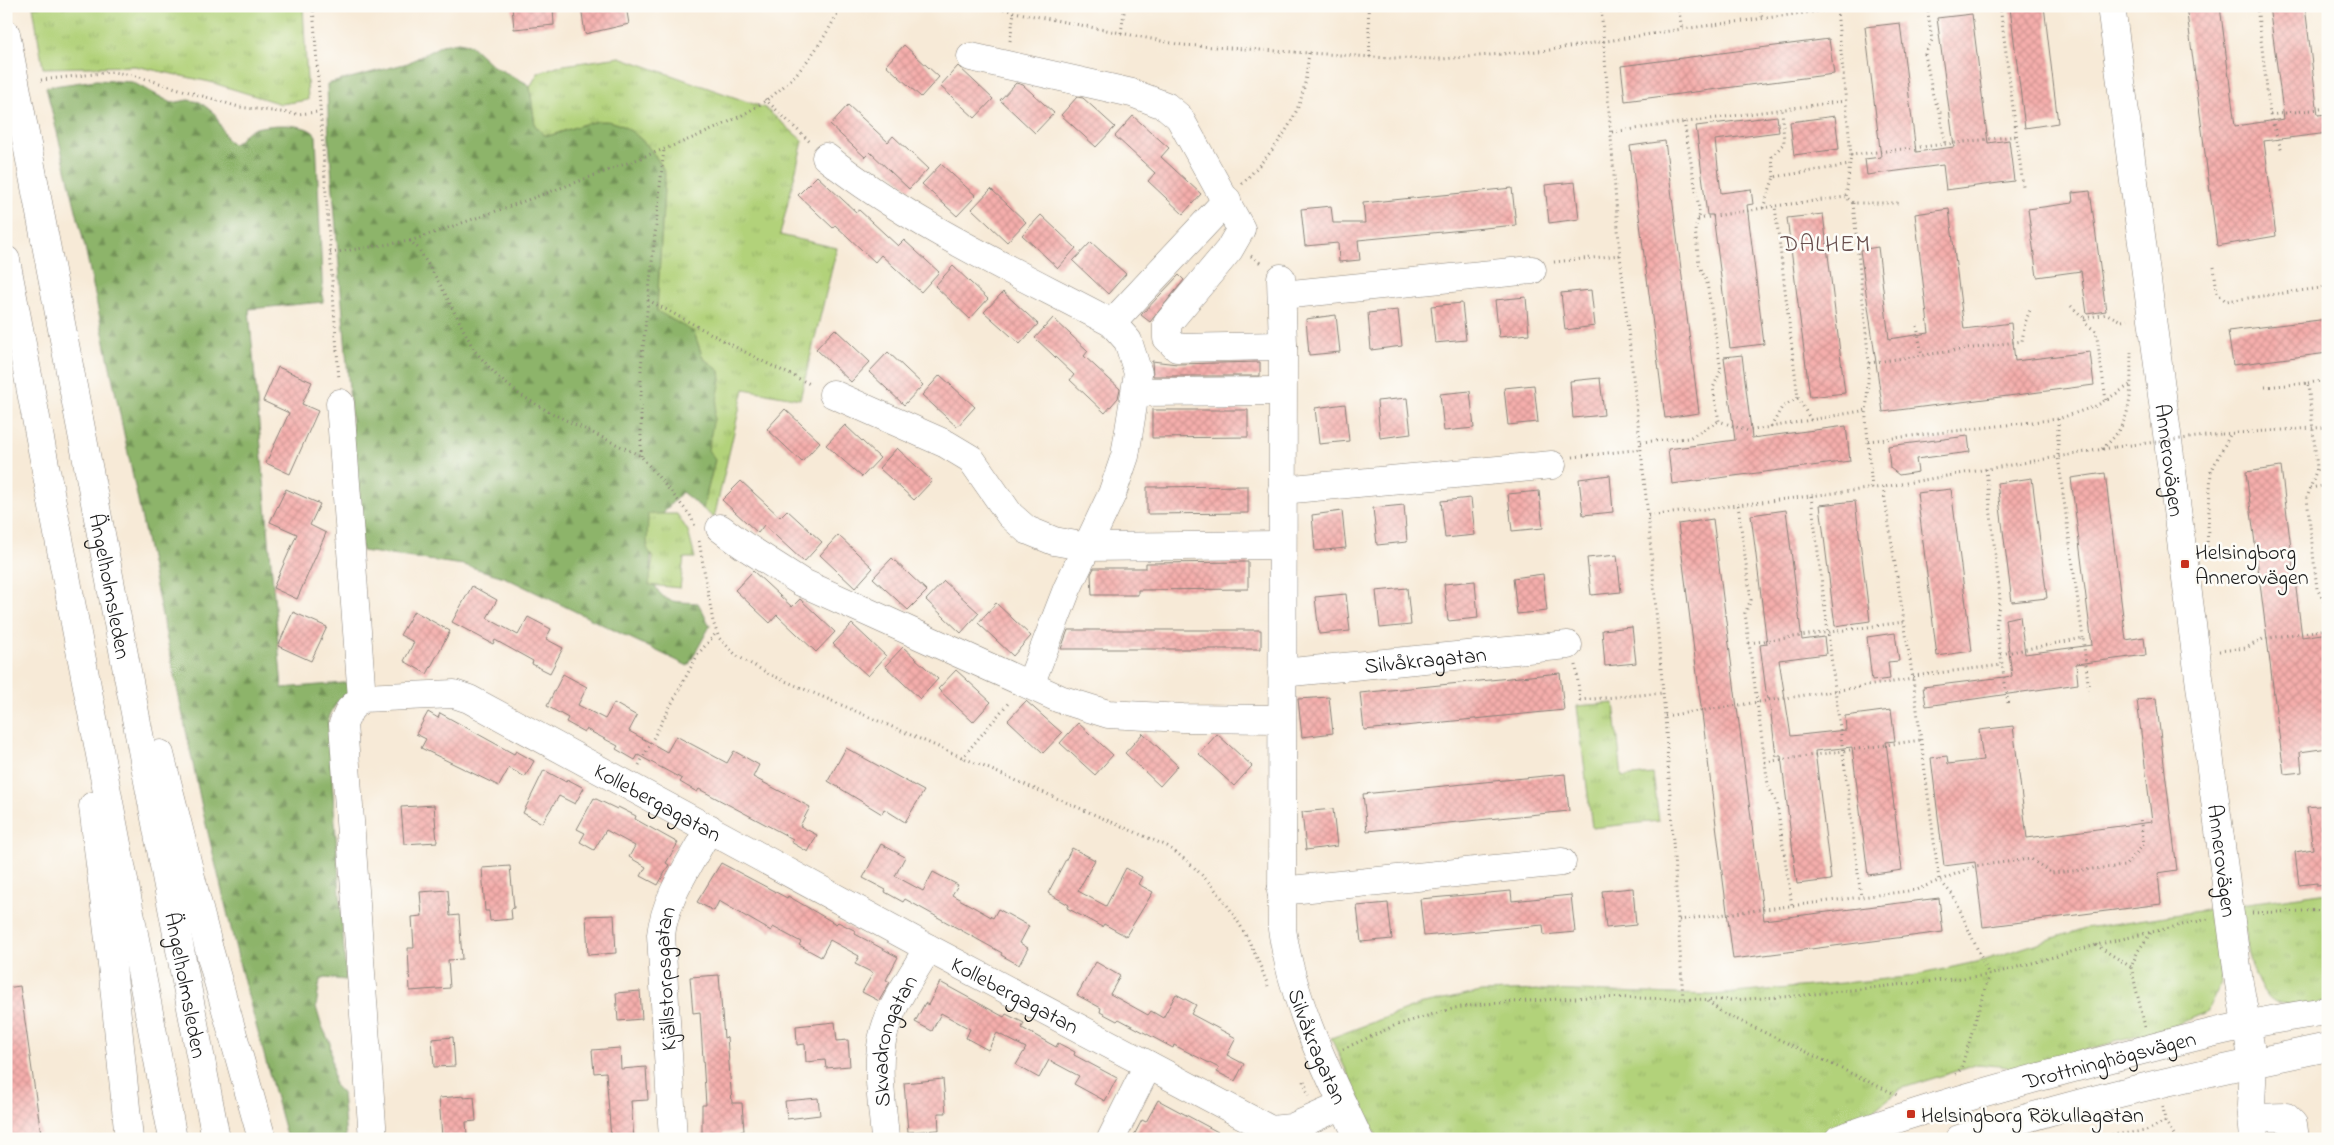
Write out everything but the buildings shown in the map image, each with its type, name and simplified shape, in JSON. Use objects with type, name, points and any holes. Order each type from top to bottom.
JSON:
[{"type":"main road","name":"Annerovägen","points":[[2111,6],[2145,278],[2246,1026],[2253,1062],[2251,1104],[2253,1129]]},
{"type":"main road","name":"Ängelholmsleden","points":[[6,34],[216,1139]]},
{"type":"main road","points":[[971,57],[1132,93],[1166,106],[1179,117],[1227,200],[1241,229],[1234,244],[1167,324],[1167,338]]},
{"type":"main road","points":[[826,157],[864,186],[912,218],[1120,332],[1167,338],[1177,348],[1282,346]]},
{"type":"main road","points":[[1120,332],[1227,200]]},
{"type":"main road","name":"Ängelholmsleden","points":[[6,260],[173,1139]]},
{"type":"main road","points":[[1282,287],[1532,270]]},
{"type":"main road","name":"Silvåkragatan","points":[[1282,287],[1282,929],[1292,981],[1322,1059],[1359,1139]]},
{"type":"main road","points":[[1028,684],[1067,589],[1112,494],[1125,456],[1138,373],[1120,332]]},
{"type":"main road","points":[[1136,392],[1282,391]]},
{"type":"main road","points":[[833,394],[946,444],[971,458],[1010,515],[1027,530],[1054,541],[1087,547],[1282,545]]},
{"type":"main road","points":[[340,402],[362,698],[350,709],[343,724],[373,1139]]},
{"type":"main road","points":[[1282,490],[1552,465]]},
{"type":"main road","points":[[720,528],[743,546],[801,582],[1060,699],[1108,714],[1183,718],[1282,718]]},
{"type":"main road","points":[[104,551],[135,624],[162,764],[209,949],[262,1139]]},
{"type":"main road","name":"Silvåkragatan","points":[[1282,673],[1568,645]]},
{"type":"main road","points":[[88,690],[92,804],[112,965],[129,1139]]},
{"type":"main road","name":"Kollebergagatan","points":[[362,698],[454,694],[463,696],[629,784],[928,948],[1271,1130],[1291,1128],[1343,1105]]},
{"type":"main road","name":"Kjällstorpsgatan","points":[[673,1139],[661,935],[668,906],[710,828]]},
{"type":"main road","points":[[1281,890],[1562,862]]},
{"type":"main road","name":"Skvadrongatan","points":[[885,1139],[880,1067],[881,1046],[887,1022],[928,948]]},
{"type":"main road","name":"Drottninghögsvägen","points":[[1839,1139],[1911,1114],[2034,1078],[2246,1026],[2328,1011]]},
{"type":"main road","name":"Drottninghögsvägen","points":[[1959,1139],[2019,1119],[2118,1092],[2328,1047]]},
{"type":"main road","points":[[1111,1139],[1148,1065]]},
{"type":"main road","points":[[2253,1129],[2286,1117],[2293,1124],[2295,1139]]},
{"type":"path","points":[[313,6],[340,402]]},
{"type":"path","points":[[330,253],[410,240],[576,183],[708,132],[765,99],[786,84],[806,62],[842,6]]},
{"type":"path","points":[[994,6],[1014,12],[1182,45],[1370,57],[1442,58],[1550,50],[1682,28],[1858,6]]},
{"type":"path","points":[[1121,33],[1125,6]]},
{"type":"path","points":[[1368,6],[1370,57]]},
{"type":"path","points":[[1600,6],[1605,40],[1620,255],[1642,449],[1665,716],[1683,998]]},
{"type":"path","points":[[1678,6],[1682,28]]},
{"type":"path","points":[[1759,6],[1763,19]]},
{"type":"path","points":[[1927,6],[1932,40],[1925,54],[1933,96],[1940,112],[1945,144]]},
{"type":"path","points":[[2000,6],[2022,186]]},
{"type":"path","points":[[2257,6],[2270,115],[2282,152]]},
{"type":"path","points":[[1837,10],[1850,155],[1846,197]]},
{"type":"path","points":[[1006,64],[1014,12]]},
{"type":"path","points":[[1227,200],[1268,157],[1290,124],[1302,95],[1309,53]]},
{"type":"path","points":[[41,80],[112,72],[133,75],[239,107],[297,114],[319,112]]},
{"type":"path","points":[[765,99],[826,157]]},
{"type":"path","points":[[1612,132],[1845,101]]},
{"type":"path","points":[[2270,115],[2328,108]]},
{"type":"path","points":[[1763,208],[1774,177],[1772,157],[1784,142],[1782,109]]},
{"type":"path","points":[[1684,122],[1700,214],[1695,229],[1699,264],[1707,283],[1721,370],[1713,388],[1719,422]]},
{"type":"path","points":[[1850,155],[2016,136]]},
{"type":"path","points":[[641,456],[641,367],[664,149]]},
{"type":"path","points":[[1774,177],[1850,165]]},
{"type":"path","points":[[1698,220],[1774,206],[1846,197]]},
{"type":"path","points":[[1846,197],[1852,203],[1869,363],[1867,410],[1872,489]]},
{"type":"path","points":[[1852,203],[1900,203]]},
{"type":"path","points":[[1774,206],[1798,398],[1812,420]]},
{"type":"path","points":[[410,240],[418,248],[441,286],[474,350],[498,377],[518,394],[549,412],[641,456],[693,522],[700,546],[706,595],[717,632],[737,656],[771,674],[962,758],[1148,836],[1184,858],[1226,900],[1254,953],[1269,988]]},
{"type":"path","points":[[1234,244],[1282,287]]},
{"type":"path","points":[[2325,250],[2328,266]]},
{"type":"path","points":[[1532,270],[1552,262],[1620,255]]},
{"type":"path","points":[[2214,267],[2217,293],[2226,301],[2328,287]]},
{"type":"path","points":[[648,300],[760,360],[833,394]]},
{"type":"path","points":[[2071,306],[2083,318],[2086,324],[2096,331],[2098,336],[2106,400]]},
{"type":"path","points":[[1869,363],[2022,341],[2025,323],[2030,310]]},
{"type":"path","points":[[2083,318],[2107,314],[2121,321],[2127,320]]},
{"type":"path","points":[[1917,326],[1922,355]]},
{"type":"path","points":[[2102,449],[2114,437],[2128,415],[2131,349]]},
{"type":"path","points":[[2264,387],[2328,380]]},
{"type":"path","points":[[2308,383],[2317,468],[2307,498],[2317,589],[2328,608]]},
{"type":"path","points":[[1868,441],[2058,419],[2096,406],[2130,385]]},
{"type":"path","points":[[1771,427],[1782,406],[1798,398]]},
{"type":"path","points":[[1641,442],[1689,438],[1719,422],[1748,431],[1867,410]]},
{"type":"path","points":[[2058,419],[2058,457],[2083,638],[2088,692]]},
{"type":"path","points":[[1648,516],[1872,489],[2115,447],[2231,433],[2328,427]]},
{"type":"path","points":[[2206,553],[2211,471],[2231,433]]},
{"type":"path","points":[[1552,465],[1574,457],[1642,449]]},
{"type":"path","points":[[1986,469],[2000,598],[1996,625],[2008,703]]},
{"type":"path","points":[[2310,488],[2328,485]]},
{"type":"path","points":[[1882,487],[1913,678],[1939,880],[1953,895],[1989,974],[1961,1069],[1956,1073]]},
{"type":"path","points":[[1811,496],[1861,897]]},
{"type":"path","points":[[1738,505],[1751,600],[1745,612],[1749,644],[1768,785],[1777,804],[1792,906]]},
{"type":"path","points":[[1749,644],[1904,622]]},
{"type":"path","points":[[2215,651],[2246,648],[2263,639],[2328,629]]},
{"type":"path","points":[[629,784],[698,654],[717,632]]},
{"type":"path","points":[[2000,654],[2083,638]]},
{"type":"path","points":[[1568,645],[1575,656],[1580,700],[1663,693]]},
{"type":"path","points":[[1665,716],[2002,665]]},
{"type":"path","points":[[962,758],[1028,684]]},
{"type":"path","points":[[1765,762],[1921,740]]},
{"type":"path","points":[[1679,920],[1916,890],[1976,866],[2031,859],[2051,873],[2124,866],[2144,844],[2140,818]]},
{"type":"path","points":[[2321,828],[2328,827]]},
{"type":"path","points":[[2246,914],[2328,910]]},
{"type":"path","points":[[1322,1059],[1396,1025],[1464,1007],[1520,1000],[1590,997],[1708,1000],[1796,996],[1989,974],[2152,931],[2214,918]]},
{"type":"path","points":[[2146,1030],[2131,967],[2138,951],[2152,931]]},
{"type":"path","points":[[2096,945],[2131,967]]},
{"type":"path","points":[[1708,1000],[1721,1012],[1895,1094]]},
{"type":"path","points":[[2163,1103],[2165,1121],[2177,1139]]},
{"type":"path","points":[[2077,1139],[2146,1130],[2165,1121]]},
{"type":"green space","points":[[33,6],[303,6],[308,100],[281,104],[210,82],[135,66],[43,68]]},
{"type":"green space","points":[[458,42],[469,44],[493,66],[526,83],[530,87],[535,125],[544,135],[551,135],[590,123],[612,122],[631,131],[640,138],[655,155],[665,173],[657,310],[694,332],[703,358],[720,371],[721,379],[715,460],[703,509],[682,492],[667,508],[660,519],[651,550],[654,584],[659,593],[670,600],[698,603],[710,626],[688,666],[504,577],[464,565],[362,551],[329,141],[327,84],[408,63],[442,45]]},
{"type":"green space","points":[[620,57],[765,108],[803,141],[780,235],[837,248],[800,399],[744,389],[714,518],[703,509],[715,460],[708,450],[721,379],[720,371],[703,358],[694,332],[657,311],[665,173],[661,164],[640,138],[631,131],[612,122],[590,123],[551,135],[544,135],[535,125],[530,87],[538,73],[557,66]]},
{"type":"green space","points":[[96,80],[132,82],[172,103],[188,100],[200,102],[215,114],[226,138],[232,144],[250,130],[275,125],[305,128],[312,131],[316,136],[323,302],[249,309],[282,688],[357,682],[334,707],[328,721],[346,980],[325,978],[320,980],[316,1007],[321,1024],[330,1043],[334,1085],[342,1093],[346,1139],[287,1139],[241,970],[203,812],[85,247],[46,87]]},
{"type":"green space","points":[[648,514],[677,514],[688,531],[695,558],[684,558],[680,588],[649,585],[653,558],[647,548]]},
{"type":"green space","points":[[1614,703],[1622,777],[1653,774],[1659,821],[1592,828],[1577,706]]},
{"type":"green space","points":[[2328,892],[2328,1001],[2286,1005],[2270,999],[2262,989],[2251,961],[2241,904]]},
{"type":"green space","points":[[2213,909],[2221,983],[2207,1012],[2171,1027],[2019,1068],[1978,1064],[1900,1089],[1866,1118],[1804,1139],[1378,1139],[1331,1038],[1419,1005],[1481,992],[1542,990],[1713,995],[1907,977],[1985,960],[2085,928]]},
{"type":"place","name":"Helsingborg Annerovägen","points":[[2185,564]]},
{"type":"place","name":"Helsingborg Rökullagatan","points":[[1911,1114]]},
{"type":"district","name":"DALHEM","points":[[1826,243]]}]
